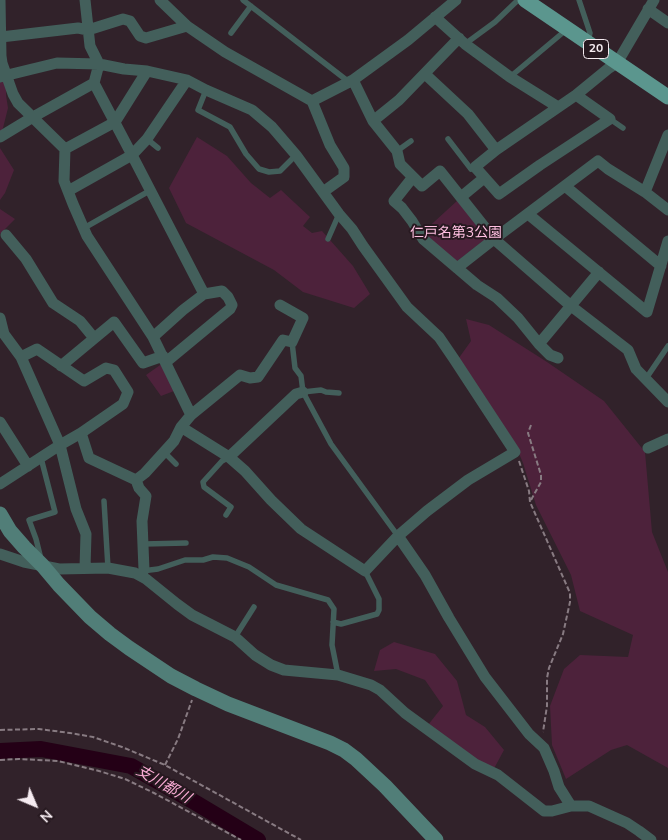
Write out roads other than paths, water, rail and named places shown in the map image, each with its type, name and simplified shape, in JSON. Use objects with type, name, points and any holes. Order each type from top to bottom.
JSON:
[{"type":"main road","name":"20","points":[[524,0],[668,97]]},
{"type":"street","points":[[0,0],[3,76],[18,103],[65,149],[64,181],[87,236],[153,337],[190,415]]},
{"type":"street","points":[[85,0],[90,46],[99,64],[94,83],[204,294]]},
{"type":"street","points":[[160,0],[186,26],[225,52],[312,101],[330,145],[344,168],[344,177],[323,192]]},
{"type":"street","points":[[312,101],[351,81],[408,40],[456,0]]},
{"type":"street","points":[[576,95],[610,119],[499,194],[475,167],[496,150],[576,95],[617,63],[651,5],[668,23]]},
{"type":"street","points":[[435,17],[462,41],[510,77],[558,108]]},
{"type":"street","points":[[1,38],[78,28],[88,30],[123,19],[130,21],[140,36],[146,38],[186,26]]},
{"type":"street","points":[[373,121],[399,100],[462,41]]},
{"type":"street","points":[[3,76],[57,64],[99,64],[147,71],[187,80],[252,110],[272,127],[296,156],[352,228],[362,246],[407,307],[439,337],[515,452],[468,480],[427,511],[398,536],[365,572],[301,529],[245,471],[228,457],[181,427]]},
{"type":"street","points":[[65,149],[115,122],[147,71]]},
{"type":"street","points":[[425,74],[468,114],[496,150]]},
{"type":"street","points":[[68,191],[132,155],[146,139],[187,80]]},
{"type":"street","points":[[351,81],[373,121],[397,151],[400,164],[422,186],[440,171],[494,239],[571,306],[628,350],[636,369],[668,402]]},
{"type":"street","points":[[0,137],[94,83]]},
{"type":"street","points":[[645,192],[668,135]]},
{"type":"street","points":[[457,268],[598,161],[645,192],[668,210]]},
{"type":"street","points":[[413,177],[394,201],[412,221],[423,239],[477,285],[497,298],[518,318],[550,355],[558,358]]},
{"type":"street","points":[[461,197],[484,178]]},
{"type":"street","points":[[565,186],[661,266]]},
{"type":"street","points":[[528,214],[648,312],[668,241]]},
{"type":"street","points":[[6,235],[26,258],[53,304],[80,321],[94,338]]},
{"type":"street","points":[[539,344],[599,272]]},
{"type":"street","points":[[656,281],[668,286]]},
{"type":"street","points":[[61,366],[114,322],[143,362],[165,359],[230,309],[232,305],[222,291],[204,294],[153,337]]},
{"type":"street","points":[[136,480],[145,473],[174,441],[190,415],[240,375],[250,378],[258,377],[283,340],[292,342],[303,318],[280,305]]},
{"type":"street","points":[[0,318],[2,335],[21,357],[60,445],[76,509],[86,534],[85,568]]},
{"type":"street","points":[[0,484],[123,404],[128,392],[114,370],[106,368],[84,381],[37,349],[21,357]]},
{"type":"street","points":[[228,457],[296,394],[303,392]]},
{"type":"street","points":[[0,422],[28,466]]},
{"type":"street","points":[[81,433],[89,458],[136,480],[146,496],[142,521],[144,544],[140,572]]},
{"type":"street","points":[[648,448],[668,438]]},
{"type":"street","points":[[0,514],[10,531],[24,547],[90,617],[110,634],[150,663],[196,689],[228,704],[344,750],[386,786],[436,840]]},
{"type":"street","points":[[398,536],[425,575],[485,678],[529,734],[544,748],[559,787],[571,806]]},
{"type":"street","points":[[0,554],[24,562],[58,569],[108,568],[140,572],[146,579],[192,615],[235,637],[271,665],[284,670],[338,675],[371,685],[380,690],[406,713],[475,764],[498,775],[544,811],[571,806],[589,806],[627,823],[651,840]]},
{"type":"lane","points":[[242,0],[351,81]]},
{"type":"lane","points":[[462,41],[495,22],[518,0]]},
{"type":"lane","points":[[579,0],[590,33],[588,44]]},
{"type":"lane","points":[[231,33],[251,6]]},
{"type":"lane","points":[[510,77],[568,29]]},
{"type":"lane","points":[[206,90],[198,110],[230,127],[246,154],[259,169],[269,172],[280,171],[296,156]]},
{"type":"lane","points":[[610,119],[623,128]]},
{"type":"lane","points":[[146,139],[158,148]]},
{"type":"lane","points":[[448,140],[471,169],[475,167]]},
{"type":"lane","points":[[397,151],[411,141]]},
{"type":"lane","points":[[84,228],[151,190]]},
{"type":"lane","points":[[328,239],[340,214]]},
{"type":"lane","points":[[292,342],[295,368],[301,376],[303,392],[331,444],[398,536]]},
{"type":"lane","points":[[645,380],[668,346]]},
{"type":"lane","points":[[303,392],[320,390],[339,393]]},
{"type":"lane","points":[[164,452],[176,464]]},
{"type":"lane","points":[[226,515],[231,507],[204,487],[203,482],[222,460],[228,457]]},
{"type":"lane","points":[[41,458],[55,512],[30,520],[43,566]]},
{"type":"lane","points":[[104,501],[108,568]]},
{"type":"lane","points":[[144,544],[186,543]]},
{"type":"lane","points":[[140,572],[158,569],[185,560],[203,560],[215,554],[249,567],[276,585],[328,600],[334,609],[332,645],[338,675]]},
{"type":"lane","points":[[334,622],[341,624],[377,614],[380,610],[379,599],[365,572]]},
{"type":"lane","points":[[235,637],[254,607]]},
{"type":"waterway","name":"支川都川","points":[[0,751],[41,749],[131,766],[258,840]]},
{"type":"park label","name":"仁戸名第3公園","points":[[456,234]]}]
